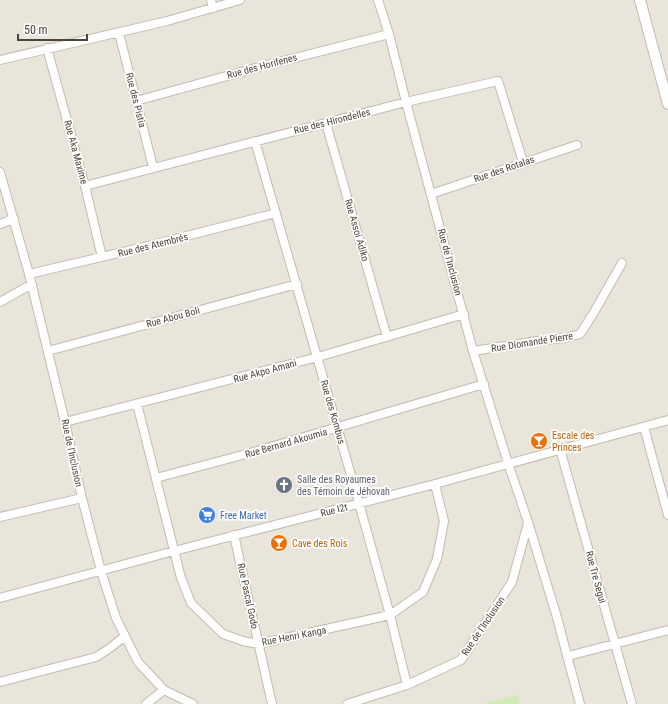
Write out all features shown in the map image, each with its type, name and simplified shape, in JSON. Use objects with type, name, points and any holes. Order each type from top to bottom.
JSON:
[{"type":"street","points":[[0,60],[47,48],[119,33],[212,4],[240,0]]},
{"type":"street","name":"Rue de l'Inclusion","points":[[378,0],[389,34],[474,351],[508,463],[528,522],[568,656],[580,704]]},
{"type":"street","points":[[640,0],[668,104]]},
{"type":"street","name":"Rue des Pistia","points":[[119,33],[153,167]]},
{"type":"street","name":"Rue des Horifenes","points":[[136,101],[267,65],[389,34]]},
{"type":"street","name":"Rue Aka Maxime","points":[[47,48],[85,186],[102,257]]},
{"type":"street","name":"Rue des Hirondelles","points":[[85,186],[406,102],[498,81],[523,162]]},
{"type":"street","name":"Rue Assoi Adiko","points":[[326,123],[387,337]]},
{"type":"street","name":"Rue des Kombus","points":[[255,141],[359,503],[390,615],[406,685]]},
{"type":"street","name":"Rue des Rotalas","points":[[431,194],[576,145]]},
{"type":"street","name":"Rue de l'Inclusion","points":[[0,172],[30,274],[82,498],[101,570],[116,618],[138,662],[164,690],[194,704]]},
{"type":"street","name":"Rue des Atembrés","points":[[30,274],[151,246],[276,213]]},
{"type":"street","points":[[0,224],[14,220]]},
{"type":"street","name":"Rue Diomandé Pierre","points":[[474,351],[566,338],[580,334],[594,314],[622,263]]},
{"type":"street","points":[[0,302],[32,284]]},
{"type":"street","name":"Rue Abou Boli","points":[[48,351],[297,284]]},
{"type":"street","name":"Rue Akpo Amani","points":[[65,422],[318,357],[464,314]]},
{"type":"street","name":"Rue Bernard Akoumia","points":[[156,478],[338,428],[484,384]]},
{"type":"street","name":"Rue Henri Kanga","points":[[137,404],[181,578],[191,603],[223,634],[243,641],[258,644],[390,615],[423,592],[437,559],[444,521],[435,484]]},
{"type":"street","name":"Rue I2t","points":[[0,598],[234,535],[435,484],[668,420]]},
{"type":"street","points":[[644,427],[668,515]]},
{"type":"street","name":"Rue Tre Segui","points":[[560,449],[632,704]]},
{"type":"street","points":[[0,517],[82,498]]},
{"type":"street","name":"Rue de l'Inclusion","points":[[347,704],[406,685],[461,660],[512,582],[528,522]]},
{"type":"street","name":"Rue Pascal Godo","points":[[234,535],[272,704]]},
{"type":"street","points":[[568,656],[668,630]]},
{"type":"street","points":[[0,682],[96,657],[125,636]]},
{"type":"street","points":[[146,704],[164,690]]},
{"type":"shaded area","points":[[0,0],[668,0],[668,704],[0,704]]},
{"type":"green space","points":[[518,695],[520,704],[482,704]]},
{"type":"place","name":"Escale des Princes","points":[[539,441]]},
{"type":"place","name":"Salle des Royaumes des Témoin de Jéhovah","points":[[284,485]]},
{"type":"place","name":"Free Market","points":[[207,515]]},
{"type":"place","name":"Cave des Rois","points":[[279,543]]}]
